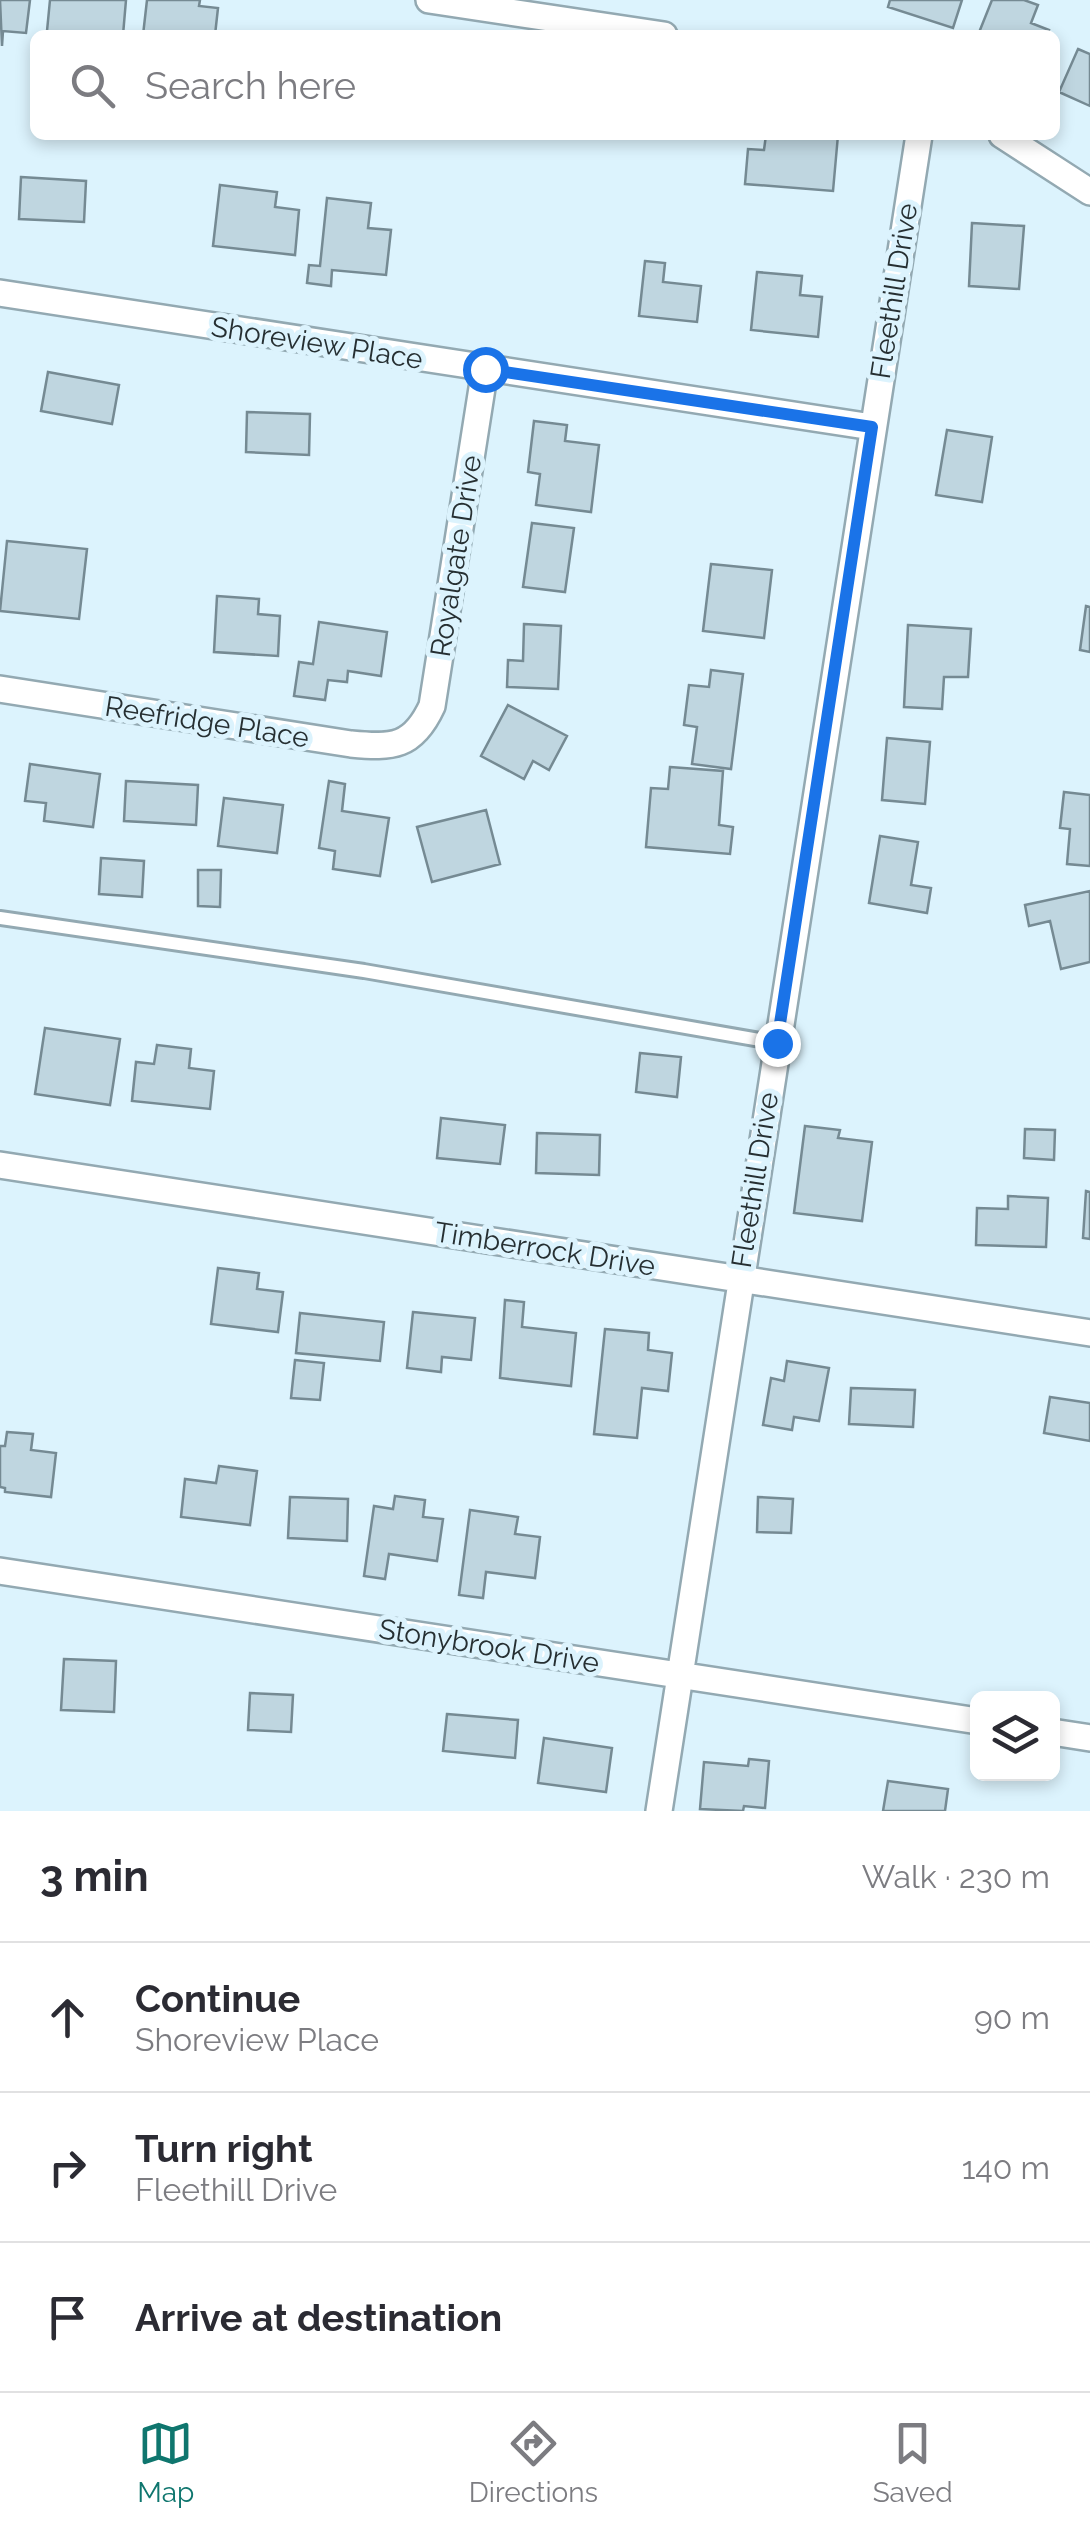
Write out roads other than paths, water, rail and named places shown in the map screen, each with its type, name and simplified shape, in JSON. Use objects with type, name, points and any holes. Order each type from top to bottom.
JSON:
[{"type":"street","points":[[429,0],[507,6],[637,30]]},
{"type":"street","name":"Fleethill Drive","points":[[659,1811],[917,140]]},
{"type":"street","points":[[1010,140],[1090,192]]},
{"type":"street","name":"Shoreview Place","points":[[0,293],[872,427]]},
{"type":"street","name":"Royalgate Drive","points":[[412,736],[432,706],[485,369]]},
{"type":"street","name":"Reefridge Place","points":[[0,690],[351,744],[392,746],[412,736]]},
{"type":"street","name":"Timberrock Drive","points":[[0,1165],[1090,1332]]},
{"type":"street","name":"Stonybrook Drive","points":[[0,1571],[970,1720]]},
{"type":"street","points":[[1060,1733],[1090,1738]]},
{"type":"lane","points":[[0,918],[364,971],[777,1043]]}]
